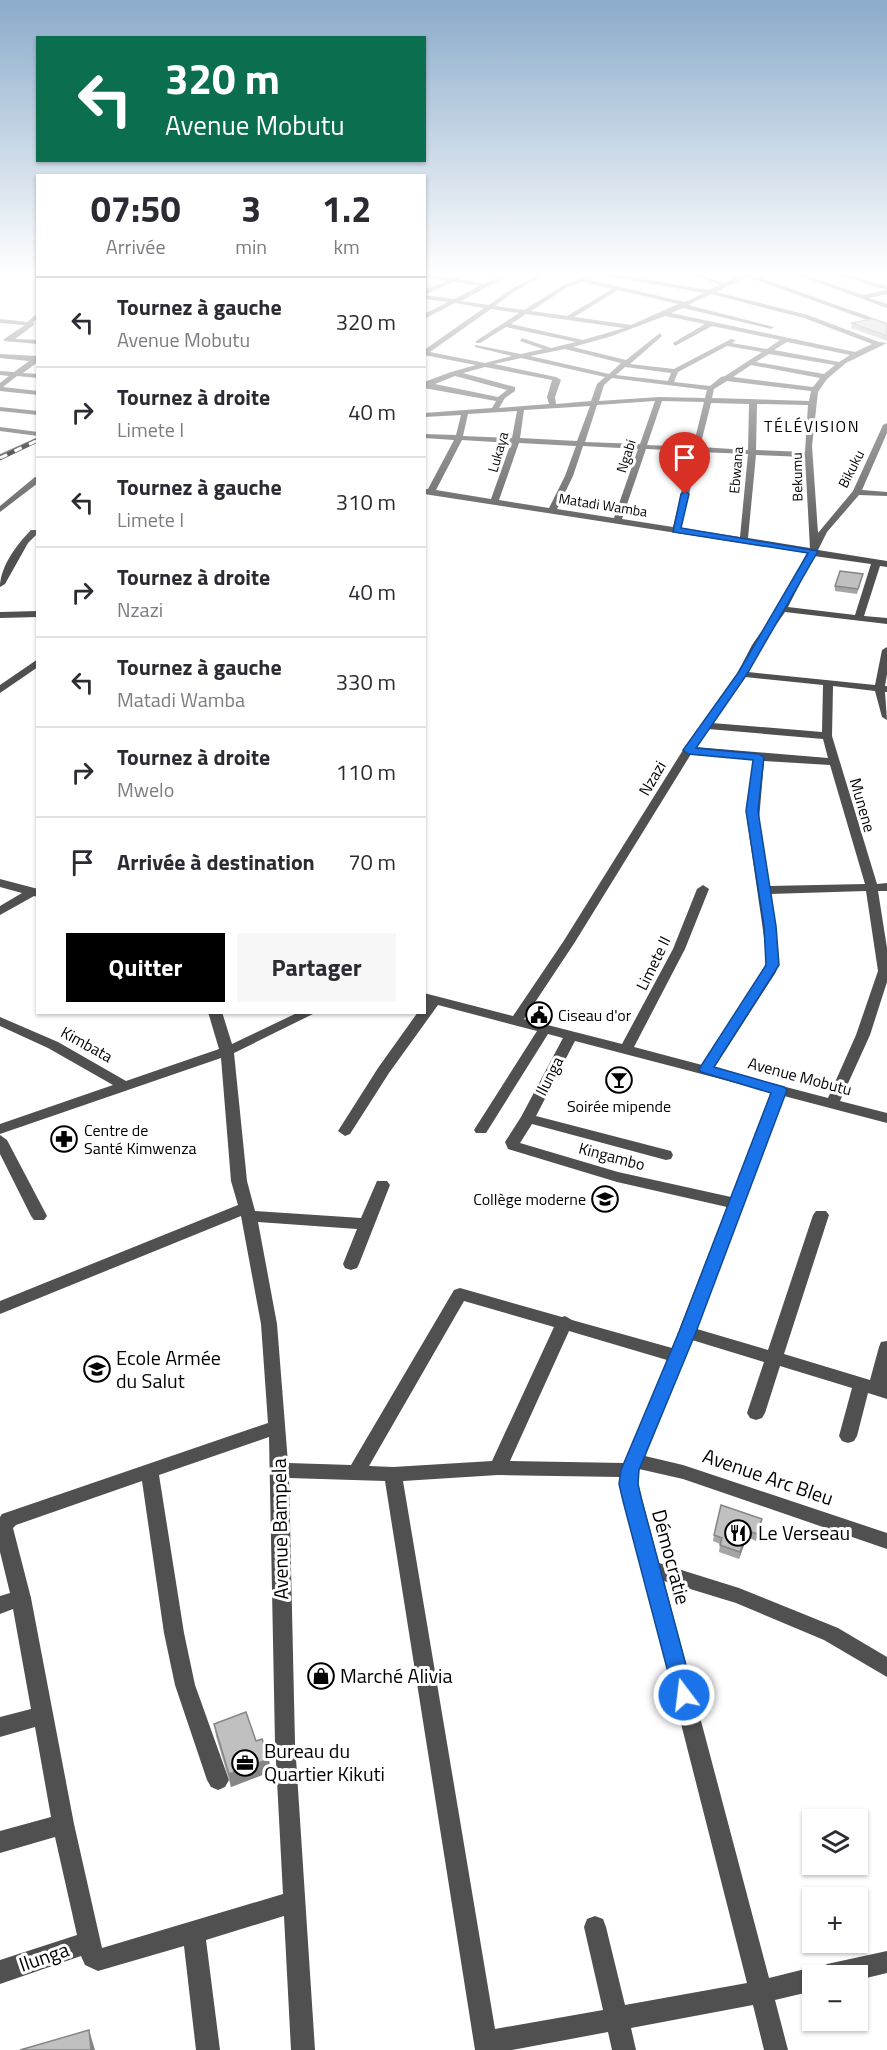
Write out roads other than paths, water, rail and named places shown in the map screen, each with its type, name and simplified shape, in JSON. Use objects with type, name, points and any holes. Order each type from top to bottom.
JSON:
[{"type":"street","points":[[0,387],[26,367]]},
{"type":"street","points":[[426,385],[476,367]]},
{"type":"street","points":[[504,367],[556,379],[551,397],[553,405]]},
{"type":"street","points":[[567,367],[609,376],[711,388]]},
{"type":"street","points":[[552,511],[581,445],[601,384],[620,367]]},
{"type":"street","points":[[647,367],[675,371],[683,367]]},
{"type":"street","points":[[676,530],[711,388],[743,367]]},
{"type":"street","points":[[769,367],[827,377]]},
{"type":"street","points":[[723,378],[814,389],[837,367]]},
{"type":"street","points":[[670,384],[675,371]]},
{"type":"street","points":[[0,373],[36,376]]},
{"type":"street","points":[[453,373],[512,389],[495,409]]},
{"type":"street","points":[[426,385],[501,400]]},
{"type":"street","points":[[0,387],[36,393]]},
{"type":"street","name":"Bekumu","points":[[814,389],[809,428],[814,550]]},
{"type":"street","points":[[426,415],[597,401],[659,399],[812,403]]},
{"type":"street","name":"Ngabi","points":[[617,521],[659,399]]},
{"type":"street","name":"Ebwana","points":[[744,540],[752,453],[753,402]]},
{"type":"street","name":"Lukaya","points":[[494,502],[504,482],[517,441],[521,407]]},
{"type":"street","points":[[0,409],[36,413]]},
{"type":"street","points":[[428,491],[459,438],[465,412]]},
{"type":"street","name":"Bikuku","points":[[814,550],[857,492],[884,441],[887,425]]},
{"type":"street","points":[[0,429],[36,434]]},
{"type":"street","points":[[426,436],[810,455]]},
{"type":"street","points":[[0,457],[36,440]]},
{"type":"street","points":[[0,449],[14,450]]},
{"type":"street","points":[[0,510],[36,481]]},
{"type":"street","name":"Matadi Wamba","points":[[428,491],[814,550],[887,564]]},
{"type":"street","points":[[857,492],[887,494]]},
{"type":"street","points":[[0,584],[24,543],[34,532]]},
{"type":"street","name":"Nzazi","points":[[516,1021],[569,942],[688,750],[742,674],[757,645],[782,609],[814,550]]},
{"type":"street","points":[[859,617],[876,562]]},
{"type":"street","points":[[782,609],[887,621]]},
{"type":"street","points":[[0,615],[36,614]]},
{"type":"street","points":[[887,650],[883,689],[887,717]]},
{"type":"street","points":[[0,690],[36,663]]},
{"type":"street","points":[[742,674],[883,689]]},
{"type":"street","name":"Munene","points":[[828,684],[827,736],[872,888],[883,976],[862,1035],[832,1104]]},
{"type":"street","points":[[707,726],[827,736]]},
{"type":"street","points":[[688,750],[833,762]]},
{"type":"street","points":[[706,1069],[772,965],[765,890],[752,811],[759,757]]},
{"type":"street","points":[[0,883],[35,893]]},
{"type":"street","points":[[765,890],[887,887]]},
{"type":"street","name":"Limete II","points":[[626,1049],[679,949],[703,889]]},
{"type":"street","points":[[0,912],[35,893]]},
{"type":"street","name":"Avenue Mobutu","points":[[430,998],[887,1118]]},
{"type":"street","name":"Avenue Bampela","points":[[216,1014],[227,1051],[239,1181],[269,1324],[280,1470],[285,1743],[303,2050]]},
{"type":"street","points":[[0,1129],[227,1051],[307,1014]]},
{"type":"street","points":[[345,1131],[420,1014]]},
{"type":"street","name":"Kimbata","points":[[0,1021],[53,1046],[123,1085]]},
{"type":"street","points":[[481,1130],[545,1028]]},
{"type":"street","name":"Ilunga","points":[[528,1118],[571,1035]]},
{"type":"street","name":"Démocratie","points":[[776,2050],[629,1484],[632,1465],[687,1332],[779,1090]]},
{"type":"street","points":[[528,1118],[666,1155]]},
{"type":"street","name":"Kingambo","points":[[528,1118],[512,1142],[516,1149],[617,1177],[736,1204]]},
{"type":"street","points":[[0,1140],[39,1216]]},
{"type":"street","points":[[351,1264],[382,1185]]},
{"type":"street","points":[[0,1308],[247,1212],[367,1224]]},
{"type":"street","points":[[756,1413],[776,1360],[821,1215]]},
{"type":"street","points":[[356,1472],[460,1294],[565,1322],[677,1356]]},
{"type":"street","points":[[498,1468],[565,1322]]},
{"type":"street","points":[[687,1332],[875,1388]]},
{"type":"street","points":[[848,1436],[875,1388],[887,1347]]},
{"type":"street","points":[[277,1427],[5,1522],[3,1527],[21,1599],[63,1824],[93,1957],[99,1960],[295,1902]]},
{"type":"street","name":"Avenue Arc Bleu","points":[[280,1470],[393,1474],[498,1468],[632,1465],[694,1476],[887,1541]]},
{"type":"street","points":[[149,1470],[174,1633],[185,1685],[218,1780]]},
{"type":"street","points":[[393,1474],[487,2046],[761,1992],[802,1982]]},
{"type":"street","points":[[651,1569],[739,1596],[831,1634],[887,1668]]},
{"type":"street","points":[[0,1605],[21,1599]]},
{"type":"street","points":[[0,1727],[43,1715]]},
{"type":"street","points":[[0,1842],[63,1824]]},
{"type":"street","points":[[595,1927],[624,2050]]},
{"type":"street","points":[[194,1933],[208,2050]]},
{"type":"street","name":"Ilunga","points":[[0,1971],[88,1942]]},
{"type":"street","points":[[868,1966],[887,1962]]},
{"type":"railway","points":[[0,458],[36,441]]},
{"type":"place","name":"Ciseau d'or","points":[[539,1015]]},
{"type":"place","name":"Soirée mipende","points":[[619,1080]]},
{"type":"place","name":"Centre de Santé Kimwenza","points":[[64,1139]]},
{"type":"place","name":"Collège moderne","points":[[605,1199]]},
{"type":"place","name":"Ecole Armée du Salut","points":[[97,1369]]},
{"type":"place","name":"Le Verseau","points":[[738,1533]]},
{"type":"place","name":"Marché Alivia","points":[[321,1676]]},
{"type":"place","name":"Bureau du Quartier Kikuti","points":[[245,1763]]},
{"type":"district","name":"TÉLÉVISION","points":[[812,426]]}]
